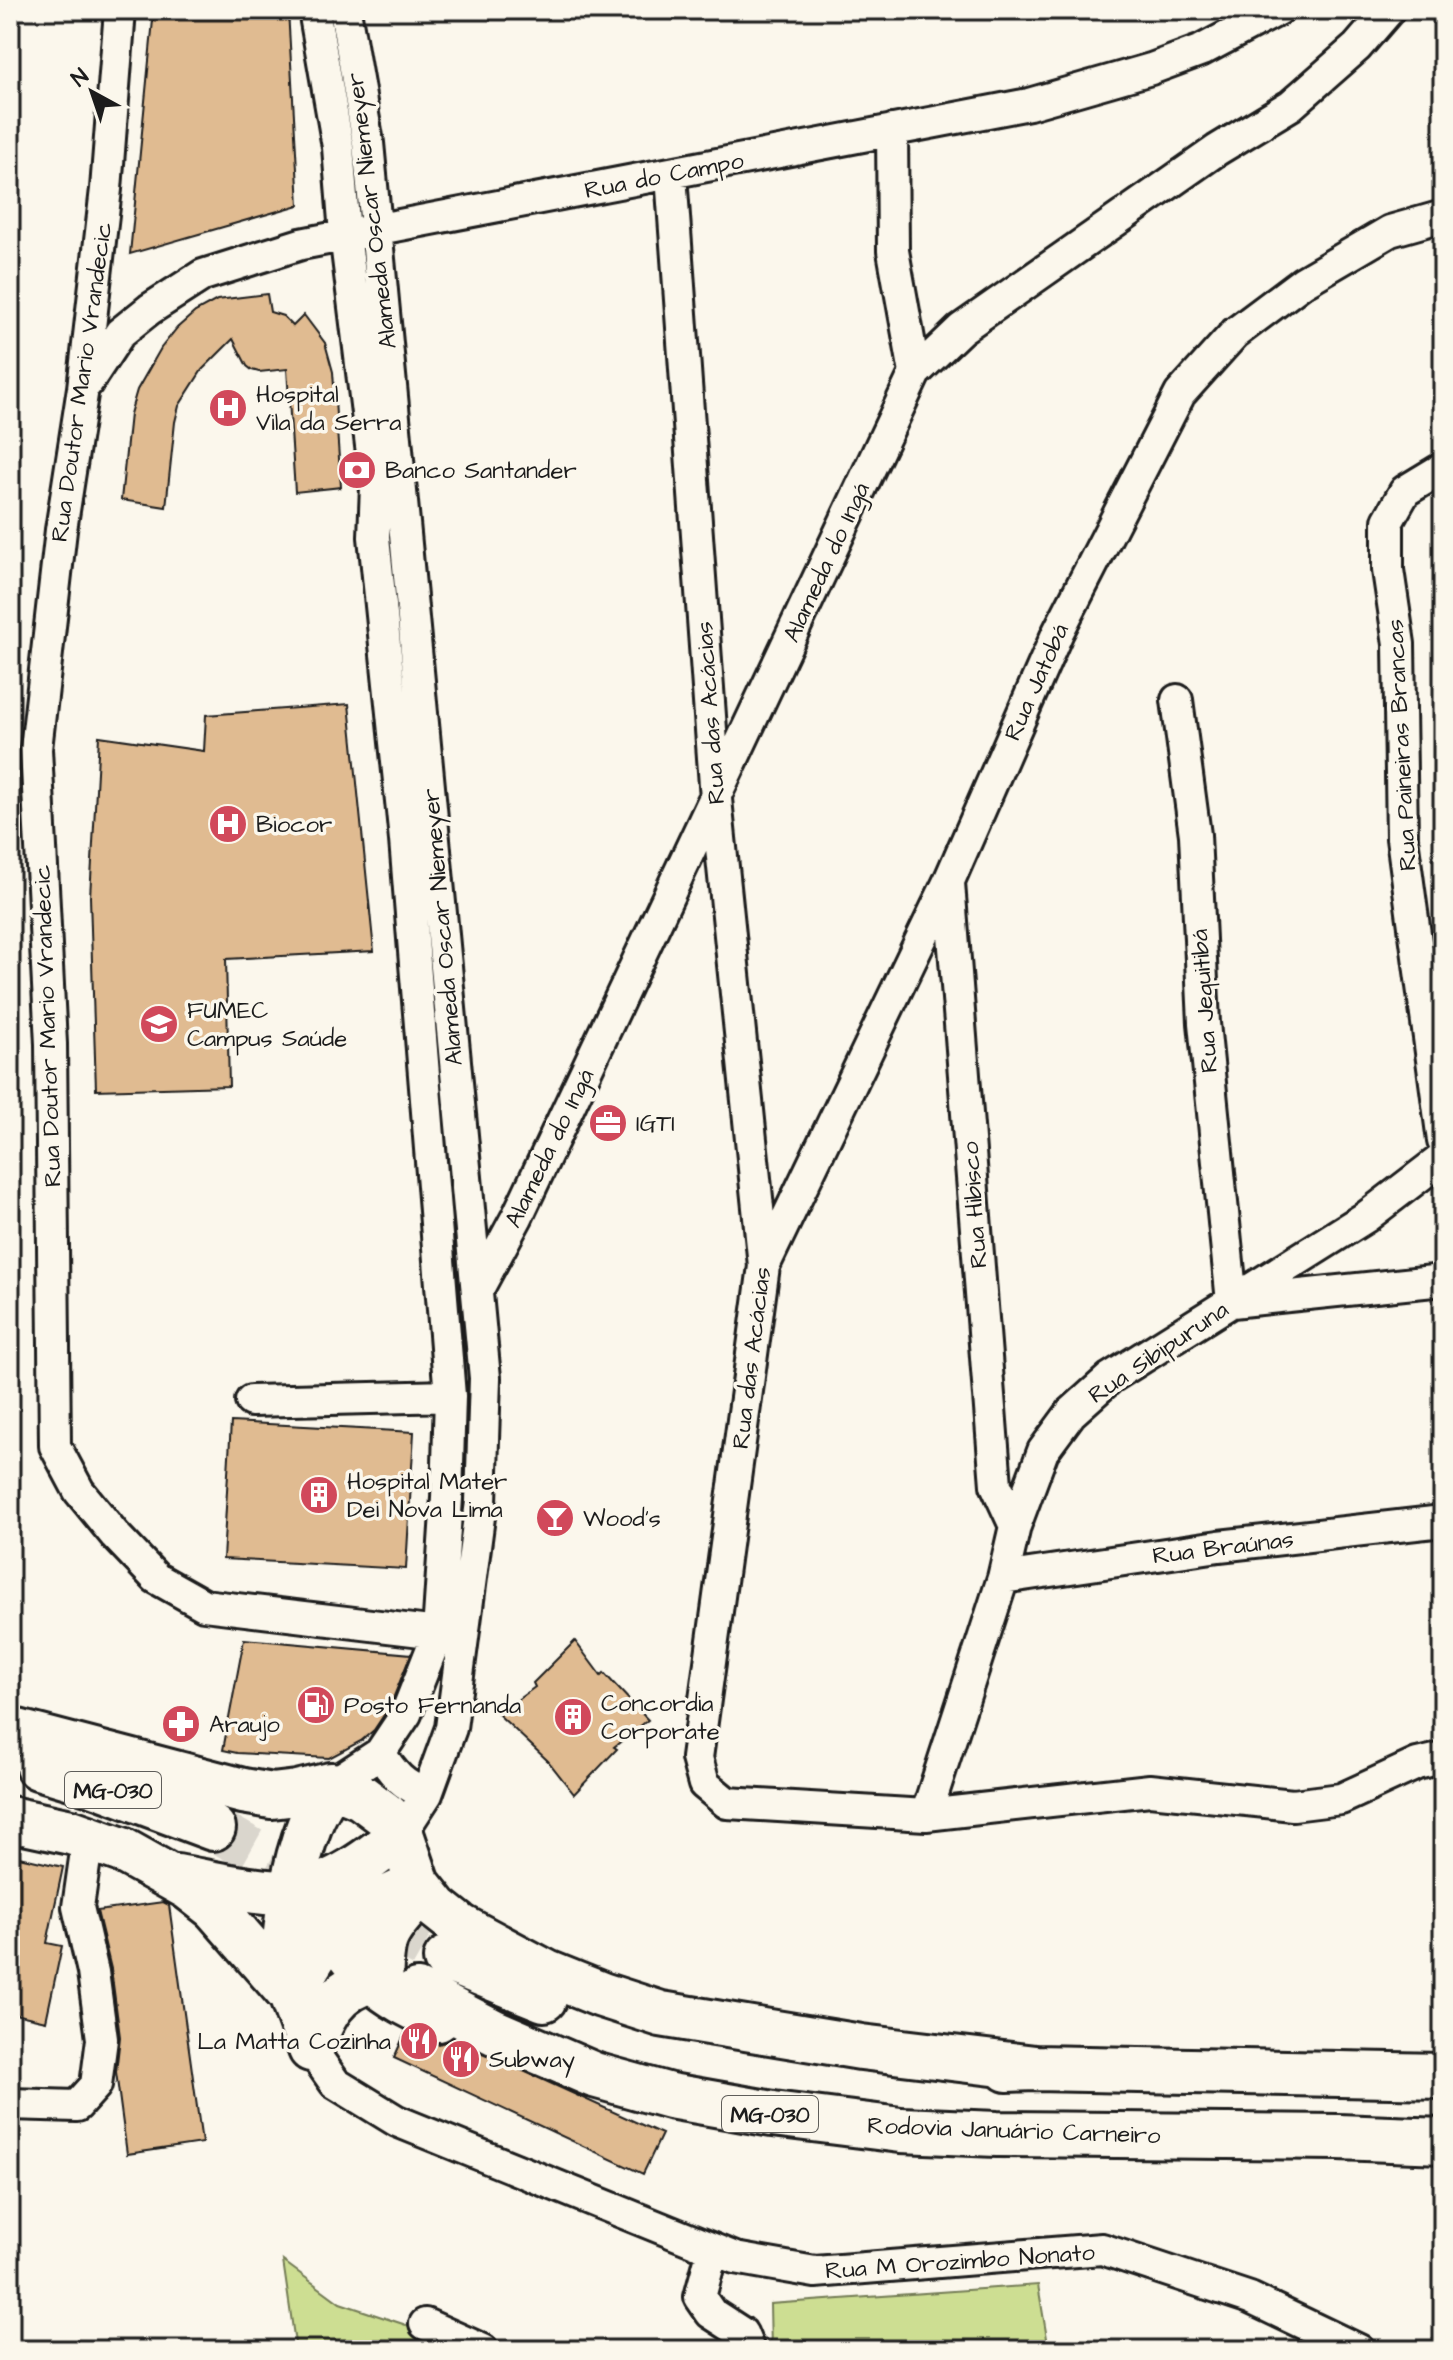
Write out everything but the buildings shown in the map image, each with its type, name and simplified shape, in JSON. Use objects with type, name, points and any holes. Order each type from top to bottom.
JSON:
[{"type":"highway","points":[[10,1730],[272,1796],[331,1785],[361,1797],[388,1817],[401,1834],[418,1884],[437,1908],[461,1927],[561,1979],[661,2014],[861,2047],[1035,2068]]},
{"type":"highway","name":"MG-030","points":[[10,1760],[95,1784],[194,1853]]},
{"type":"highway","points":[[286,1989],[299,1884],[311,1821],[331,1785]]},
{"type":"highway","name":"MG-030","points":[[10,1790],[92,1813],[194,1853]]},
{"type":"highway","points":[[10,1819],[88,1838],[122,1850],[194,1853],[237,1888],[299,1884],[367,1863],[401,1834]]},
{"type":"highway","points":[[194,1853],[215,1908],[286,1989],[311,2049]]},
{"type":"highway","points":[[299,1884],[378,1988]]},
{"type":"highway","points":[[286,1989],[334,1932],[369,1906],[418,1884]]},
{"type":"highway","points":[[378,1988],[385,1938],[414,1900],[418,1884]]},
{"type":"highway","name":"MG-030","points":[[446,1959],[655,2041],[761,2059],[961,2072],[1035,2068],[1443,2076]]},
{"type":"highway","points":[[286,1989],[378,1988]]},
{"type":"highway","points":[[311,2049],[323,2016],[378,1988]]},
{"type":"highway","name":"Rodovia Januário Carneiro","points":[[378,1988],[494,2032],[594,2075],[670,2096],[773,2114],[901,2130],[997,2134],[1443,2141]]},
{"type":"street","name":"Rua Doutor Mario Vrandecic","points":[[120,10],[106,189],[36,749],[51,1044],[55,1446],[79,1491],[115,1535],[156,1578],[204,1605],[438,1633]]},
{"type":"street","name":"Alameda Oscar Niemeyer","points":[[314,10],[338,147],[345,234],[376,486],[374,537],[406,855],[450,1396],[438,1633],[406,1714],[380,1753],[331,1785]]},
{"type":"street","name":"Alameda Oscar Niemeyer","points":[[345,10],[368,143],[485,1378],[481,1502],[451,1728],[427,1794],[401,1834]]},
{"type":"street","name":"Rua do Campo","points":[[83,388],[120,333],[150,309],[203,275],[301,244],[376,227],[671,175],[1029,104],[1151,69],[1202,50],[1278,10]]},
{"type":"street","name":"Alameda do Ingá","points":[[477,1291],[517,1217],[915,373],[961,329],[1217,150],[1291,105],[1357,47],[1389,10]]},
{"type":"street","points":[[892,130],[893,251],[915,373]]},
{"type":"street","name":"Rua das Acácias","points":[[671,175],[716,799],[764,1266],[697,1758],[704,1784],[727,1803],[926,1815],[1150,1790],[1293,1805],[1341,1799],[1417,1764],[1443,1758]]},
{"type":"street","name":"Rua Jatobá","points":[[764,1266],[949,881],[1058,632],[1180,394],[1235,333],[1303,282],[1390,231],[1443,216]]},
{"type":"street","name":"Rua Paineiras Brancas","points":[[1443,468],[1405,491],[1388,521],[1388,570],[1399,644],[1402,838],[1443,1141]]},
{"type":"street","points":[[384,633],[416,636]]},
{"type":"street","name":"Rua Jequitibá","points":[[1177,700],[1195,835],[1204,1023],[1232,1302]]},
{"type":"street","name":"Rua Hibisco","points":[[949,881],[996,1485],[1015,1526]]},
{"type":"street","name":"Rua Sibipuruna","points":[[926,1815],[1003,1578],[1015,1526],[1043,1451],[1071,1413],[1110,1378],[1366,1217],[1443,1158]]},
{"type":"street","points":[[1232,1302],[1443,1280]]},
{"type":"street","points":[[251,1401],[450,1396]]},
{"type":"street","name":"Rua Braúnas","points":[[1003,1578],[1219,1546],[1441,1520]]},
{"type":"street","points":[[380,1753],[393,1774],[408,1788],[427,1794]]},
{"type":"street","points":[[10,2104],[77,2106],[91,2095],[96,2085],[102,2039],[93,1972],[78,1907],[88,1838]]},
{"type":"street","name":"Rua M Orozimbo Nonato","points":[[311,2049],[335,2083],[397,2121],[735,2258],[815,2272],[1102,2249],[1250,2298],[1359,2350]]},
{"type":"street","points":[[713,2249],[700,2297],[711,2313],[742,2333],[749,2350]]},
{"type":"street","points":[[425,2324],[483,2350]]},
{"type":"green space","points":[[283,2261],[340,2303],[406,2325],[437,2350],[296,2350]]},
{"type":"green space","points":[[1038,2285],[1049,2350],[771,2350],[770,2304]]},
{"type":"tunnel","points":[[213,1828],[446,1959]]},
{"type":"place","name":"Hospital Vila da Serra","points":[[228,408]]},
{"type":"place","name":"Banco Santander","points":[[357,470]]},
{"type":"place","name":"Biocor","points":[[228,824]]},
{"type":"place","name":"FUMEC Campus Saúde","points":[[159,1024]]},
{"type":"place","name":"IGTI","points":[[608,1123]]},
{"type":"place","name":"Hospital Mater Dei Nova Lima","points":[[319,1495]]},
{"type":"place","name":"Wood's","points":[[555,1518]]},
{"type":"place","name":"Posto Fernanda","points":[[316,1705]]},
{"type":"place","name":"Concordia Corporate","points":[[573,1717]]},
{"type":"place","name":"Araujo","points":[[181,1724]]},
{"type":"place","name":"La Matta Cozinha","points":[[419,2041]]},
{"type":"place","name":"Subway","points":[[461,2059]]}]
